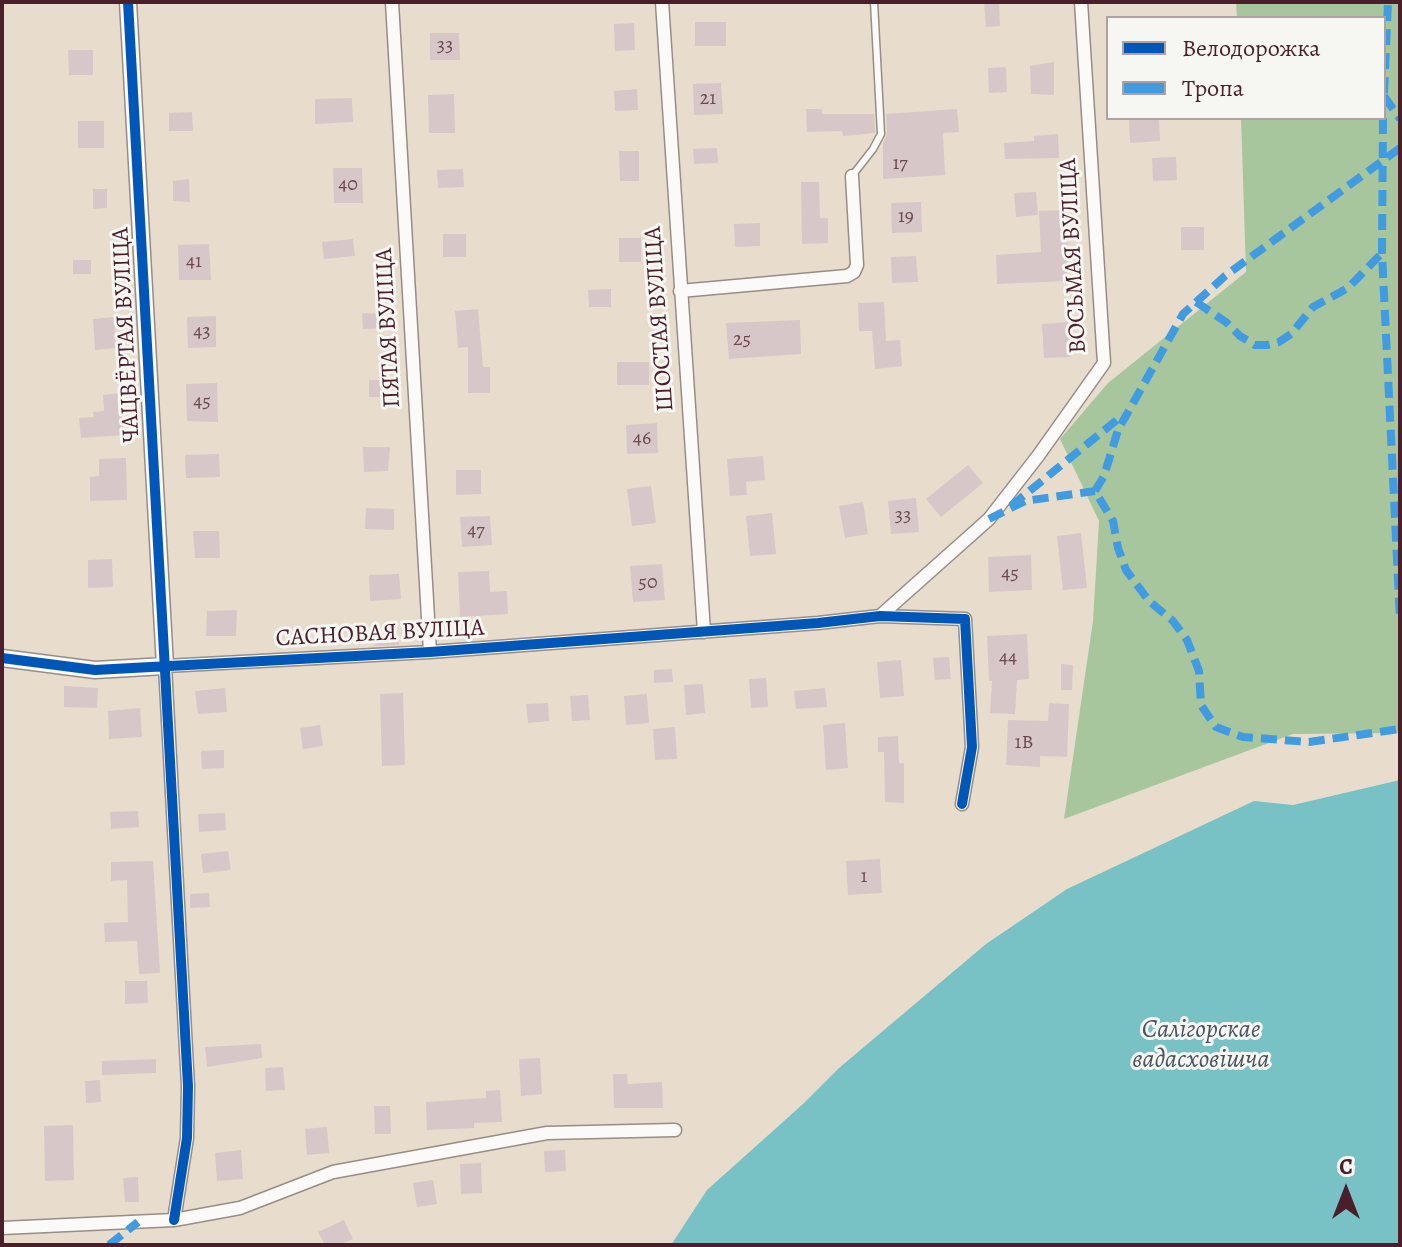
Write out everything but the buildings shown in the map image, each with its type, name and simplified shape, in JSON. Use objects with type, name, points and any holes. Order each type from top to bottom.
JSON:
[{"type":"street","name":"ЧАЦВЁРТАЯ ВУЛІЦА","points":[[128,2],[165,666]]},
{"type":"street","name":"ПЯТАЯ ВУЛІЦА","points":[[392,2],[430,652]]},
{"type":"street","name":"ШОСТАЯ ВУЛІЦА","points":[[662,2],[704,632]]},
{"type":"street","name":"ВОСЬМАЯ ВУЛІЦА","points":[[880,616],[989,519],[1104,363],[1081,2]]},
{"type":"street","points":[[680,291],[847,276],[854,272],[857,265],[852,176]]},
{"type":"street","name":"САСНОВАЯ ВУЛІЦА","points":[[165,666],[430,652],[880,616],[965,619],[972,747],[962,804]]},
{"type":"street","points":[[2,658],[95,670],[165,666],[188,1086],[187,1138],[174,1220]]},
{"type":"street","points":[[2,1228],[174,1220],[240,1208],[333,1172],[547,1133],[675,1130]]},
{"type":"lane","points":[[852,176],[881,134],[874,2]]},
{"type":"green space","points":[[1236,2],[1400,2],[1400,733],[1293,734],[1064,819],[1093,621],[1099,521],[1060,439],[1108,383],[1246,272],[1241,120],[1386,120],[1386,16],[1237,16]]},
{"type":"water","name":"Салігорскае вадасховішча","points":[[1400,780],[1400,1245],[671,1245],[707,1190],[839,1068],[986,944],[1067,889],[1254,801],[1293,805]]},
{"type":"marked path","points":[[1386,48],[1388,2]]},
{"type":"marked path","points":[[1386,99],[1400,119]]},
{"type":"marked path","points":[[1383,120],[1382,253],[1400,621]]},
{"type":"marked path","points":[[1400,148],[1225,276],[1183,314],[1118,430],[1104,476],[1095,491],[1113,521],[1126,570],[1149,601],[1173,621],[1187,640],[1199,671],[1201,705],[1216,727],[1243,737],[1309,742],[1400,729]]},
{"type":"marked path","points":[[1196,302],[1255,345],[1279,342],[1291,334],[1313,307],[1348,288],[1382,253]]},
{"type":"marked path","points":[[1011,506],[1123,415]]},
{"type":"marked path","points":[[989,519],[1025,501],[1095,491]]},
{"type":"marked path","points":[[109,1245],[138,1222]]},
{"type":"cycle path","points":[[128,2],[188,1086],[187,1138],[174,1220]]},
{"type":"cycle path","points":[[2,658],[95,670],[430,652],[880,616],[965,619],[972,747],[962,804]]}]
